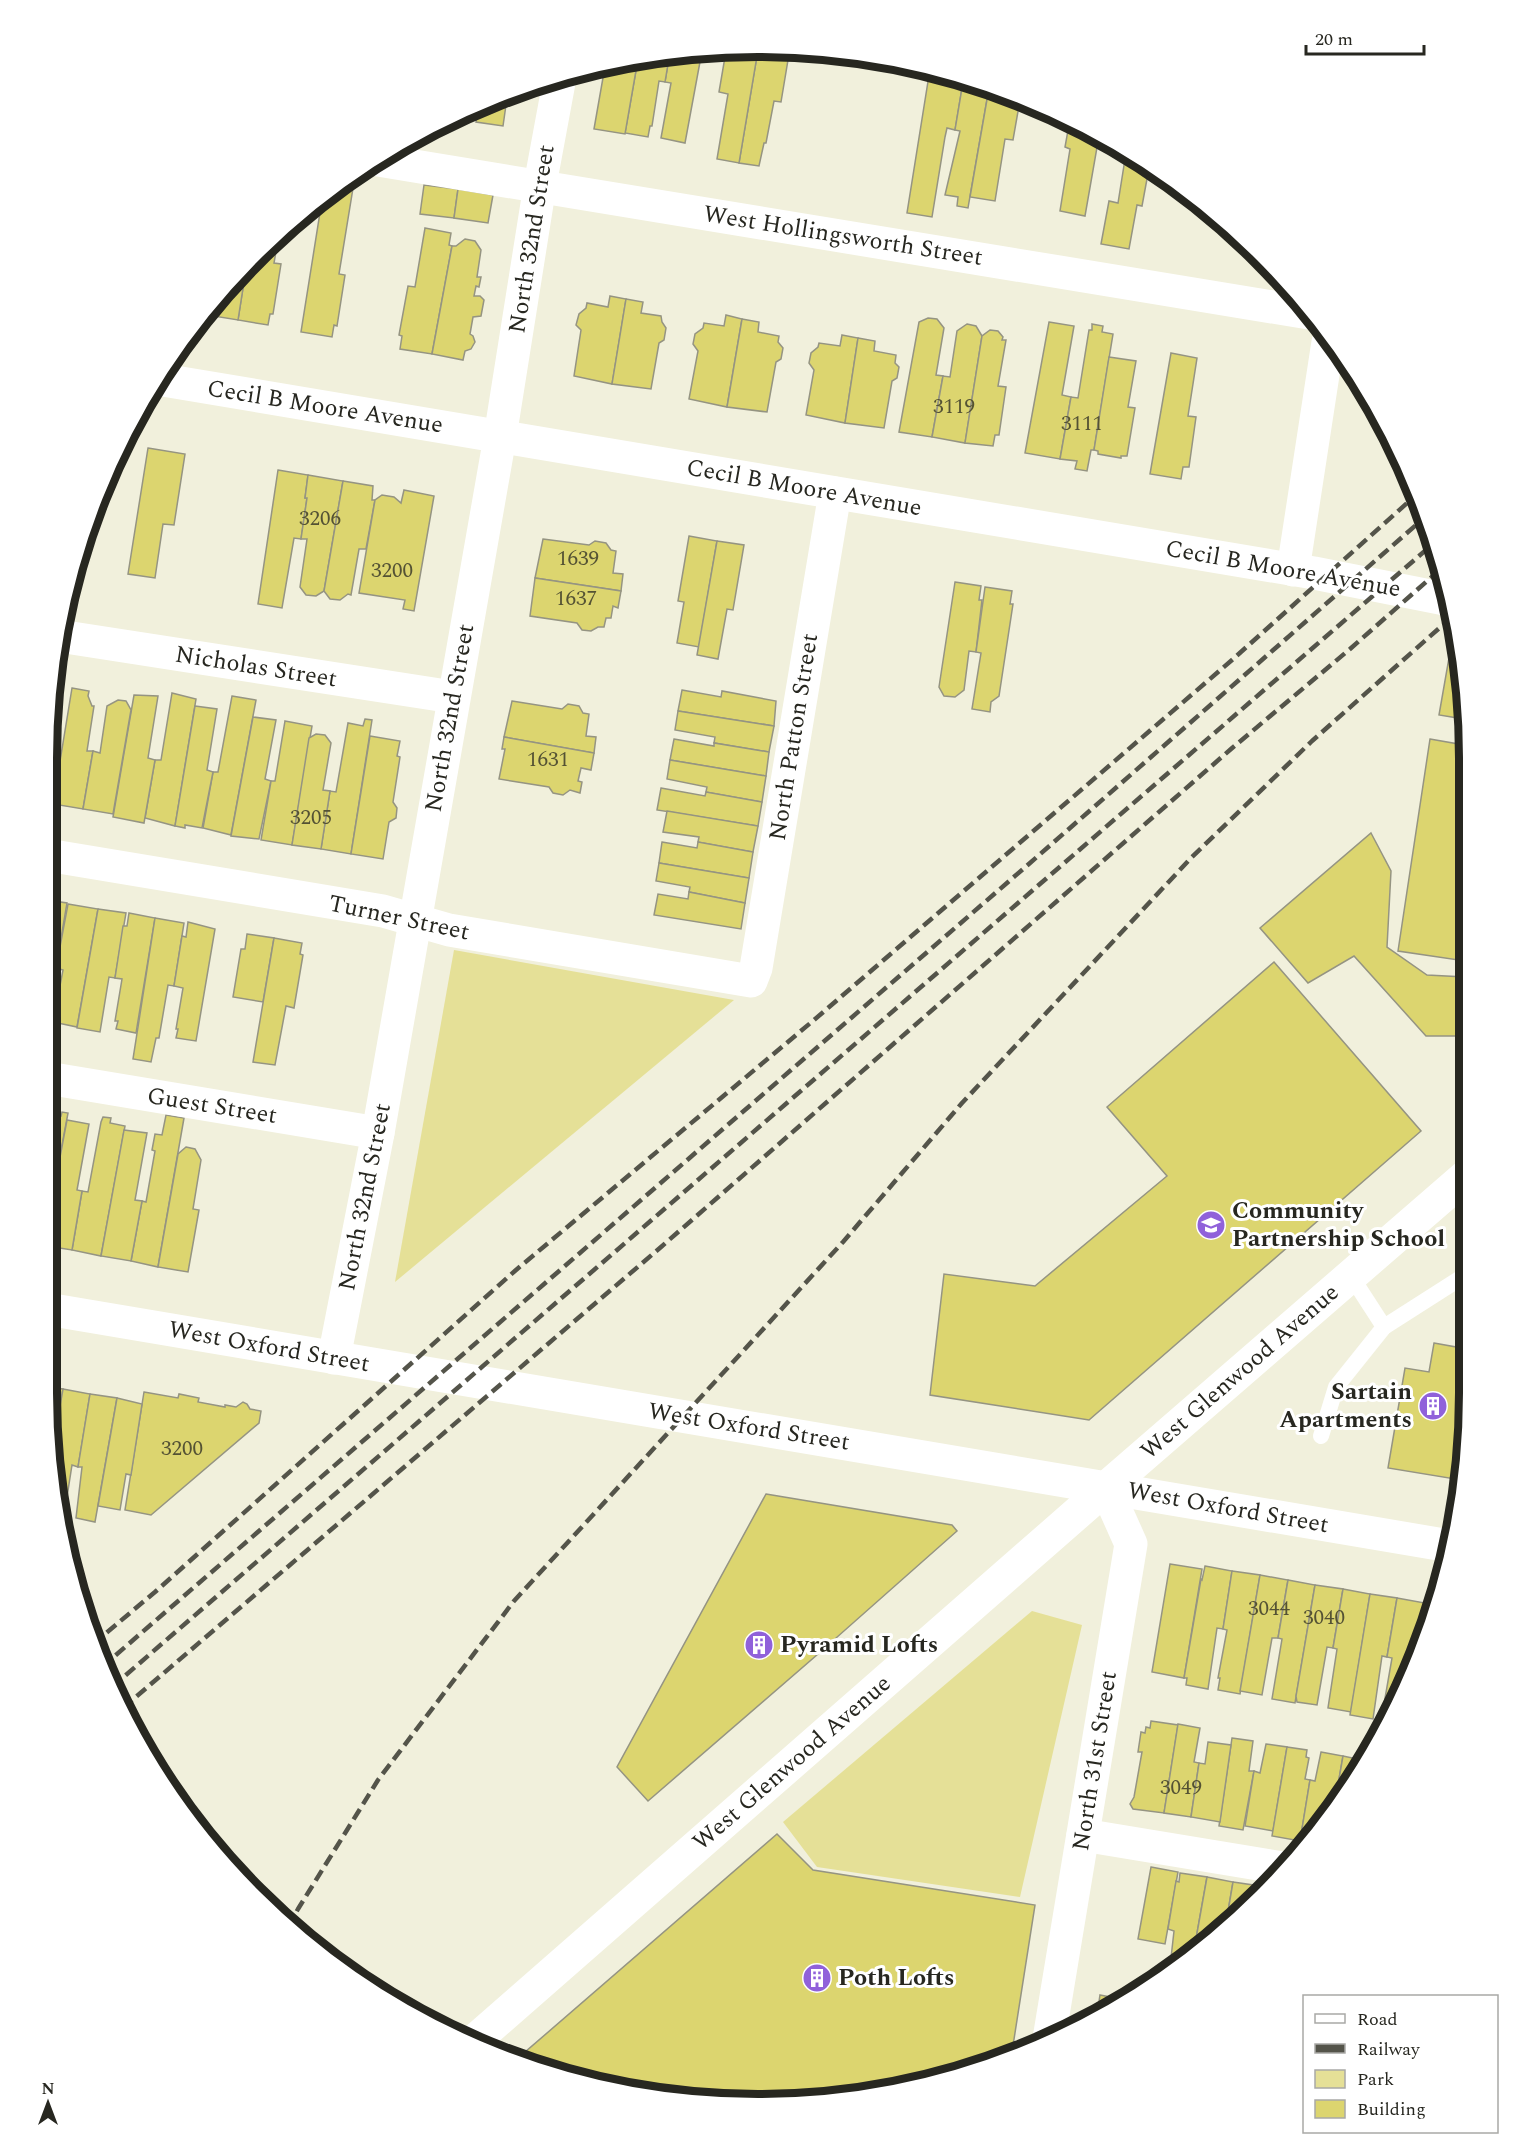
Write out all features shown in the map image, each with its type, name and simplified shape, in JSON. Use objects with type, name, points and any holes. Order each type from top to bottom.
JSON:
[{"type":"street","name":"North 32nd Street","points":[[334,1358],[378,1134],[500,436],[540,185],[558,87]]},
{"type":"street","name":"West Hollingsworth Street","points":[[391,161],[1297,311]]},
{"type":"street","points":[[1303,571],[1327,350]]},
{"type":"street","name":"Cecil B Moore Avenue","points":[[168,381],[1303,571],[1440,598]]},
{"type":"street","name":"North Patton Street","points":[[751,981],[756,968],[835,493]]},
{"type":"street","name":"Nicholas Street","points":[[67,637],[453,698]]},
{"type":"street","name":"Turner Street","points":[[57,857],[383,911],[449,930],[751,981]]},
{"type":"street","name":"Guest Street","points":[[57,1080],[378,1134]]},
{"type":"street","name":"West Glenwood Avenue","points":[[480,2036],[1459,1182]]},
{"type":"street","name":"West Oxford Street","points":[[57,1312],[1442,1545]]},
{"type":"street","name":"North 31st Street","points":[[1051,2030],[1131,1544],[1106,1488]]},
{"type":"street","points":[[1083,1835],[1274,1867]]},
{"type":"lane","points":[[1351,1276],[1384,1327]]},
{"type":"lane","points":[[1321,1436],[1336,1387],[1384,1327],[1459,1279]]},
{"type":"green space","points":[[454,950],[734,1000],[395,1282]]},
{"type":"green space","points":[[1032,1611],[1082,1625],[1020,1897],[817,1867],[783,1822]]},
{"type":"building","points":[[757,57],[788,58],[781,102],[774,101],[759,166],[739,163]]},
{"type":"building","points":[[757,57],[739,163],[717,159],[728,94],[719,92],[725,58]]},
{"type":"building","points":[[700,60],[685,143],[661,138],[671,83],[665,82],[668,63]]},
{"type":"building","points":[[668,63],[665,82],[659,81],[652,126],[650,126],[648,137],[625,133],[636,68]]},
{"type":"building","points":[[637,68],[625,134],[594,129],[604,74]]},
{"type":"building","points":[[929,78],[962,88],[955,130],[947,128],[932,217],[907,213]]},
{"type":"building","points":[[962,88],[988,96],[968,208],[957,206],[958,197],[945,195],[960,131],[955,130]]},
{"type":"building","points":[[988,96],[1019,107],[1013,140],[1005,139],[995,201],[970,197]]},
{"type":"building","points":[[510,103],[506,105],[503,126],[476,122],[477,116]]},
{"type":"building","points":[[1068,129],[1097,145],[1085,216],[1060,211],[1070,149],[1065,147]]},
{"type":"building","points":[[1125,161],[1148,175],[1142,206],[1137,205],[1129,249],[1101,244],[1109,201],[1118,203]]},
{"type":"building","points":[[424,185],[458,189],[454,218],[420,214]]},
{"type":"building","points":[[353,186],[339,274],[345,275],[337,326],[334,325],[332,337],[301,332],[320,211]]},
{"type":"building","points":[[458,189],[493,195],[488,223],[454,218]]},
{"type":"building","points":[[425,228],[451,233],[449,245],[452,246],[432,354],[400,349],[402,336],[399,335],[408,286],[415,287]]},
{"type":"building","points":[[465,239],[475,241],[481,250],[477,277],[481,277],[474,296],[480,296],[484,300],[481,316],[473,317],[470,334],[475,342],[471,349],[465,351],[463,360],[432,354],[452,246],[456,246]]},
{"type":"building","points":[[276,249],[274,263],[281,264],[273,314],[270,314],[268,325],[238,320],[244,282]]},
{"type":"building","points":[[244,282],[238,320],[214,316]]},
{"type":"building","points":[[610,296],[626,299],[612,384],[574,376],[581,330],[576,325],[579,314],[586,308],[587,303],[608,307]]},
{"type":"building","points":[[626,299],[643,302],[641,313],[661,316],[666,328],[664,340],[659,343],[651,389],[612,384]]},
{"type":"building","points":[[726,315],[742,319],[727,407],[689,399],[698,351],[693,344],[695,334],[703,328],[704,323],[724,326]]},
{"type":"building","points":[[928,318],[937,319],[944,328],[936,375],[943,376],[932,437],[899,432],[919,322]]},
{"type":"building","points":[[742,319],[759,322],[758,332],[779,336],[778,342],[783,348],[781,359],[776,362],[767,412],[727,407]]},
{"type":"building","points":[[1049,322],[1074,326],[1062,395],[1071,397],[1060,459],[1025,453]]},
{"type":"building","points":[[967,324],[976,326],[982,336],[965,443],[932,437],[943,376],[950,377],[957,331]]},
{"type":"building","points":[[1092,324],[1103,326],[1102,332],[1113,334],[1094,450],[1091,450],[1087,471],[1075,469],[1077,461],[1060,459],[1071,397],[1078,398],[1089,330],[1092,330]]},
{"type":"building","points":[[990,330],[998,331],[1003,337],[1002,340],[1006,340],[998,386],[1006,387],[999,435],[995,435],[993,446],[965,443],[982,336]]},
{"type":"building","points":[[842,335],[858,338],[845,423],[806,415],[814,370],[809,363],[811,353],[819,343],[840,346]]},
{"type":"building","points":[[858,338],[875,341],[874,351],[896,355],[895,363],[899,367],[897,378],[892,381],[884,428],[845,423]]},
{"type":"building","points":[[1171,353],[1197,358],[1188,416],[1196,417],[1189,467],[1183,467],[1181,479],[1150,474]]},
{"type":"building","points":[[1109,357],[1136,361],[1128,407],[1135,408],[1127,456],[1121,456],[1121,458],[1098,454],[1098,451],[1094,450]]},
{"type":"building","points":[[148,448],[185,454],[174,525],[163,524],[155,578],[128,574]]},
{"type":"building","points":[[278,470],[308,475],[301,539],[294,538],[282,608],[258,604]]},
{"type":"building","points":[[308,475],[343,481],[324,591],[316,596],[306,595],[300,587],[307,539],[301,539]]},
{"type":"building","points":[[343,481],[373,486],[372,500],[375,500],[366,549],[359,549],[351,595],[348,594],[340,600],[330,599],[324,591]]},
{"type":"building","points":[[404,490],[434,496],[414,611],[403,609],[405,600],[359,593],[375,500],[382,495],[394,497],[401,503]]},
{"type":"building","points":[[689,536],[717,541],[699,647],[677,643],[684,602],[678,601]]},
{"type":"building","points":[[543,539],[589,545],[595,541],[606,543],[611,550],[616,551],[613,573],[623,574],[621,591],[535,578]]},
{"type":"building","points":[[717,541],[744,545],[733,610],[727,609],[718,659],[697,655]]},
{"type":"building","points":[[535,578],[621,591],[618,608],[613,606],[611,618],[606,618],[604,627],[591,631],[582,630],[577,623],[530,616]]},
{"type":"building","points":[[955,582],[981,586],[979,600],[982,600],[976,652],[969,651],[964,690],[955,697],[944,696],[939,687]]},
{"type":"building","points":[[985,587],[1012,591],[1010,604],[1013,604],[999,696],[991,702],[990,712],[972,709],[981,653],[976,652]]},
{"type":"building","points":[[1450,652],[1457,718],[1439,715]]},
{"type":"building","points":[[72,688],[89,691],[88,696],[94,706],[87,751],[93,751],[83,809],[57,805],[57,780]]},
{"type":"building","points":[[682,690],[721,697],[722,691],[776,701],[774,726],[678,711]]},
{"type":"building","points":[[172,693],[196,699],[175,826],[145,818],[155,760],[161,760]]},
{"type":"building","points":[[134,695],[158,696],[148,758],[155,760],[144,823],[113,817]]},
{"type":"building","points":[[232,696],[256,700],[231,835],[203,828],[213,772],[218,772]]},
{"type":"building","points":[[118,700],[126,701],[131,710],[113,814],[83,809],[93,751],[100,753],[107,706]]},
{"type":"building","points":[[512,701],[562,709],[568,704],[579,706],[583,713],[589,714],[586,736],[596,737],[594,753],[504,737]]},
{"type":"building","points":[[195,706],[217,709],[207,770],[213,772],[202,828],[185,825],[185,828],[175,826]]},
{"type":"building","points":[[678,711],[774,726],[769,752],[714,743],[715,737],[675,730]]},
{"type":"building","points":[[253,717],[276,720],[265,779],[271,781],[259,839],[231,836]]},
{"type":"building","points":[[365,719],[372,720],[351,854],[321,849],[330,791],[336,792],[348,723],[363,726]]},
{"type":"building","points":[[285,721],[312,726],[292,845],[261,840],[271,781],[275,781]]},
{"type":"building","points":[[316,734],[325,735],[331,743],[323,790],[330,791],[321,849],[292,845],[309,738]]},
{"type":"building","points":[[370,736],[400,741],[397,756],[400,757],[393,802],[397,808],[396,818],[389,822],[383,859],[351,854]]},
{"type":"building","points":[[504,737],[594,753],[591,770],[581,768],[578,781],[582,782],[580,793],[570,790],[563,795],[553,793],[549,787],[499,779],[505,749],[502,749]]},
{"type":"building","points":[[674,739],[769,752],[766,776],[670,760]]},
{"type":"building","points":[[1430,739],[1458,744],[1459,960],[1398,951]]},
{"type":"building","points":[[670,760],[766,776],[762,802],[706,792],[707,787],[667,779]]},
{"type":"building","points":[[661,788],[705,796],[706,792],[762,802],[758,826],[657,810]]},
{"type":"building","points":[[667,811],[758,826],[753,852],[698,842],[699,837],[663,832]]},
{"type":"building","points":[[1371,833],[1391,871],[1387,947],[1427,975],[1459,977],[1459,1036],[1426,1036],[1354,956],[1308,983],[1260,928]]},
{"type":"building","points":[[662,842],[697,848],[698,842],[753,852],[749,878],[659,863]]},
{"type":"building","points":[[659,863],[749,878],[745,903],[689,892],[690,887],[656,881]]},
{"type":"building","points":[[689,892],[745,903],[741,929],[654,915],[658,894],[688,899]]},
{"type":"building","points":[[57,902],[67,903],[57,962]]},
{"type":"building","points":[[68,904],[98,909],[77,1027],[57,1023],[57,1001],[63,970],[57,968]]},
{"type":"building","points":[[98,909],[126,913],[115,978],[109,977],[100,1032],[77,1028]]},
{"type":"building","points":[[129,913],[155,918],[136,1033],[116,1029],[118,1021],[115,1021],[122,979],[115,978],[123,926],[127,926]]},
{"type":"building","points":[[155,918],[184,923],[174,986],[168,985],[159,1038],[156,1038],[151,1062],[133,1059]]},
{"type":"building","points":[[188,922],[215,929],[196,1041],[176,1038],[183,988],[174,986],[182,936],[186,937]]},
{"type":"building","points":[[247,934],[274,938],[263,1002],[233,997],[241,949],[245,949]]},
{"type":"building","points":[[274,938],[302,943],[300,954],[303,955],[294,1008],[286,1006],[275,1065],[253,1062]]},
{"type":"building","name":"Community Partnership School","points":[[1274,962],[1421,1131],[1089,1420],[930,1395],[944,1274],[1035,1286],[1167,1176],[1107,1107]]},
{"type":"building","points":[[62,1112],[68,1113],[57,1172],[57,1115],[61,1116]]},
{"type":"building","points":[[166,1115],[184,1118],[158,1267],[131,1261],[142,1201],[146,1202],[155,1151],[152,1150],[155,1134],[162,1135]]},
{"type":"building","points":[[103,1117],[111,1118],[110,1123],[125,1126],[101,1256],[72,1250],[82,1191],[88,1192]]},
{"type":"building","points":[[67,1120],[89,1124],[77,1190],[82,1191],[72,1250],[57,1248],[57,1173]]},
{"type":"building","points":[[124,1130],[147,1133],[135,1200],[142,1201],[131,1261],[101,1256]]},
{"type":"building","points":[[186,1147],[195,1149],[201,1160],[193,1209],[199,1210],[188,1272],[158,1267],[178,1154]]},
{"type":"building","name":"Sartain Apartments","points":[[1434,1343],[1459,1348],[1459,1393],[1453,1479],[1388,1468],[1405,1368],[1429,1372]]},
{"type":"building","points":[[57,1388],[63,1389],[58,1417]]},
{"type":"building","points":[[63,1389],[90,1394],[78,1467],[72,1465],[67,1497],[65,1496],[63,1484],[58,1417]]},
{"type":"building","points":[[144,1392],[178,1398],[179,1394],[199,1398],[198,1402],[225,1407],[225,1405],[236,1407],[243,1402],[250,1409],[261,1411],[259,1423],[151,1515],[125,1510]]},
{"type":"building","points":[[90,1394],[117,1398],[95,1522],[76,1518],[82,1467],[78,1467]]},
{"type":"building","points":[[117,1398],[142,1404],[131,1475],[126,1474],[120,1510],[98,1506]]},
{"type":"building","name":"Pyramid Lofts","points":[[766,1494],[952,1525],[957,1531],[836,1638],[839,1642],[828,1651],[825,1648],[648,1801],[617,1767]]},
{"type":"building","points":[[1170,1564],[1202,1569],[1184,1678],[1152,1672]]},
{"type":"building","points":[[1205,1566],[1232,1571],[1223,1629],[1217,1628],[1208,1689],[1186,1685],[1187,1678],[1184,1678]]},
{"type":"building","points":[[1232,1571],[1260,1575],[1240,1694],[1218,1690],[1227,1630],[1223,1629]]},
{"type":"building","points":[[1260,1575],[1288,1580],[1278,1638],[1272,1638],[1262,1695],[1240,1691]]},
{"type":"building","points":[[1288,1580],[1315,1585],[1295,1703],[1272,1699],[1282,1639],[1278,1638]]},
{"type":"building","points":[[1315,1585],[1343,1589],[1333,1648],[1327,1647],[1317,1705],[1297,1702],[1296,1696]]},
{"type":"building","points":[[1343,1589],[1370,1594],[1351,1712],[1328,1708],[1337,1649],[1333,1648]]},
{"type":"building","points":[[1370,1594],[1397,1598],[1387,1657],[1382,1656],[1373,1719],[1350,1715]]},
{"type":"building","points":[[1397,1598],[1425,1603],[1422,1618],[1406,1661],[1386,1705],[1384,1704],[1392,1658],[1387,1657]]},
{"type":"building","points":[[1151,1721],[1178,1725],[1164,1813],[1133,1809],[1130,1804],[1134,1797],[1142,1752],[1138,1752],[1141,1732],[1145,1733],[1146,1727],[1150,1728]]},
{"type":"building","points":[[1178,1724],[1200,1728],[1194,1762],[1199,1763],[1191,1817],[1164,1813]]},
{"type":"building","points":[[1232,1738],[1253,1741],[1249,1771],[1254,1771],[1243,1830],[1219,1826]]},
{"type":"building","points":[[1208,1742],[1231,1745],[1220,1822],[1191,1817],[1199,1763],[1205,1764]]},
{"type":"building","points":[[1266,1744],[1287,1747],[1273,1831],[1245,1826],[1254,1771],[1260,1773]]},
{"type":"building","points":[[1287,1747],[1307,1750],[1306,1757],[1309,1758],[1305,1779],[1310,1780],[1301,1836],[1297,1840],[1272,1836]]},
{"type":"building","points":[[1321,1752],[1343,1756],[1338,1787],[1301,1836],[1310,1780],[1315,1781]]},
{"type":"building","points":[[1343,1756],[1356,1759],[1341,1782],[1338,1787]]},
{"type":"building","name":"Poth Lofts","points":[[777,1834],[813,1870],[1035,1905],[1013,2046],[939,2070],[895,2081],[849,2088],[758,2094],[667,2088],[621,2081],[523,2053]]},
{"type":"building","points":[[1151,1867],[1178,1872],[1165,1944],[1138,1939]]},
{"type":"building","points":[[1180,1873],[1207,1877],[1196,1940],[1172,1958],[1174,1931],[1168,1929],[1176,1881],[1179,1882]]},
{"type":"building","points":[[1207,1877],[1233,1882],[1228,1913],[1196,1940]]},
{"type":"building","points":[[1233,1882],[1257,1886],[1254,1889],[1228,1913]]},
{"type":"building","points":[[1100,1995],[1112,1997],[1108,2000],[1098,2005]]},
{"type":"railway","points":[[101,1637],[155,1592],[516,1270],[814,1020],[1232,660],[1410,500]]},
{"type":"railway","points":[[110,1660],[1030,863],[1418,523]]},
{"type":"railway","points":[[119,1681],[1427,549]]},
{"type":"railway","points":[[129,1703],[661,1247],[1231,749],[1434,575]]},
{"type":"railway","points":[[293,1918],[378,1780],[514,1601],[843,1242],[962,1103],[1191,858],[1312,741],[1446,622]]},
{"type":"place","name":"Community Partnership School","points":[[1211,1225]]},
{"type":"place","name":"Sartain Apartments","points":[[1433,1406]]},
{"type":"place","name":"Pyramid Lofts","points":[[759,1645]]},
{"type":"place","name":"Poth Lofts","points":[[817,1978]]}]
